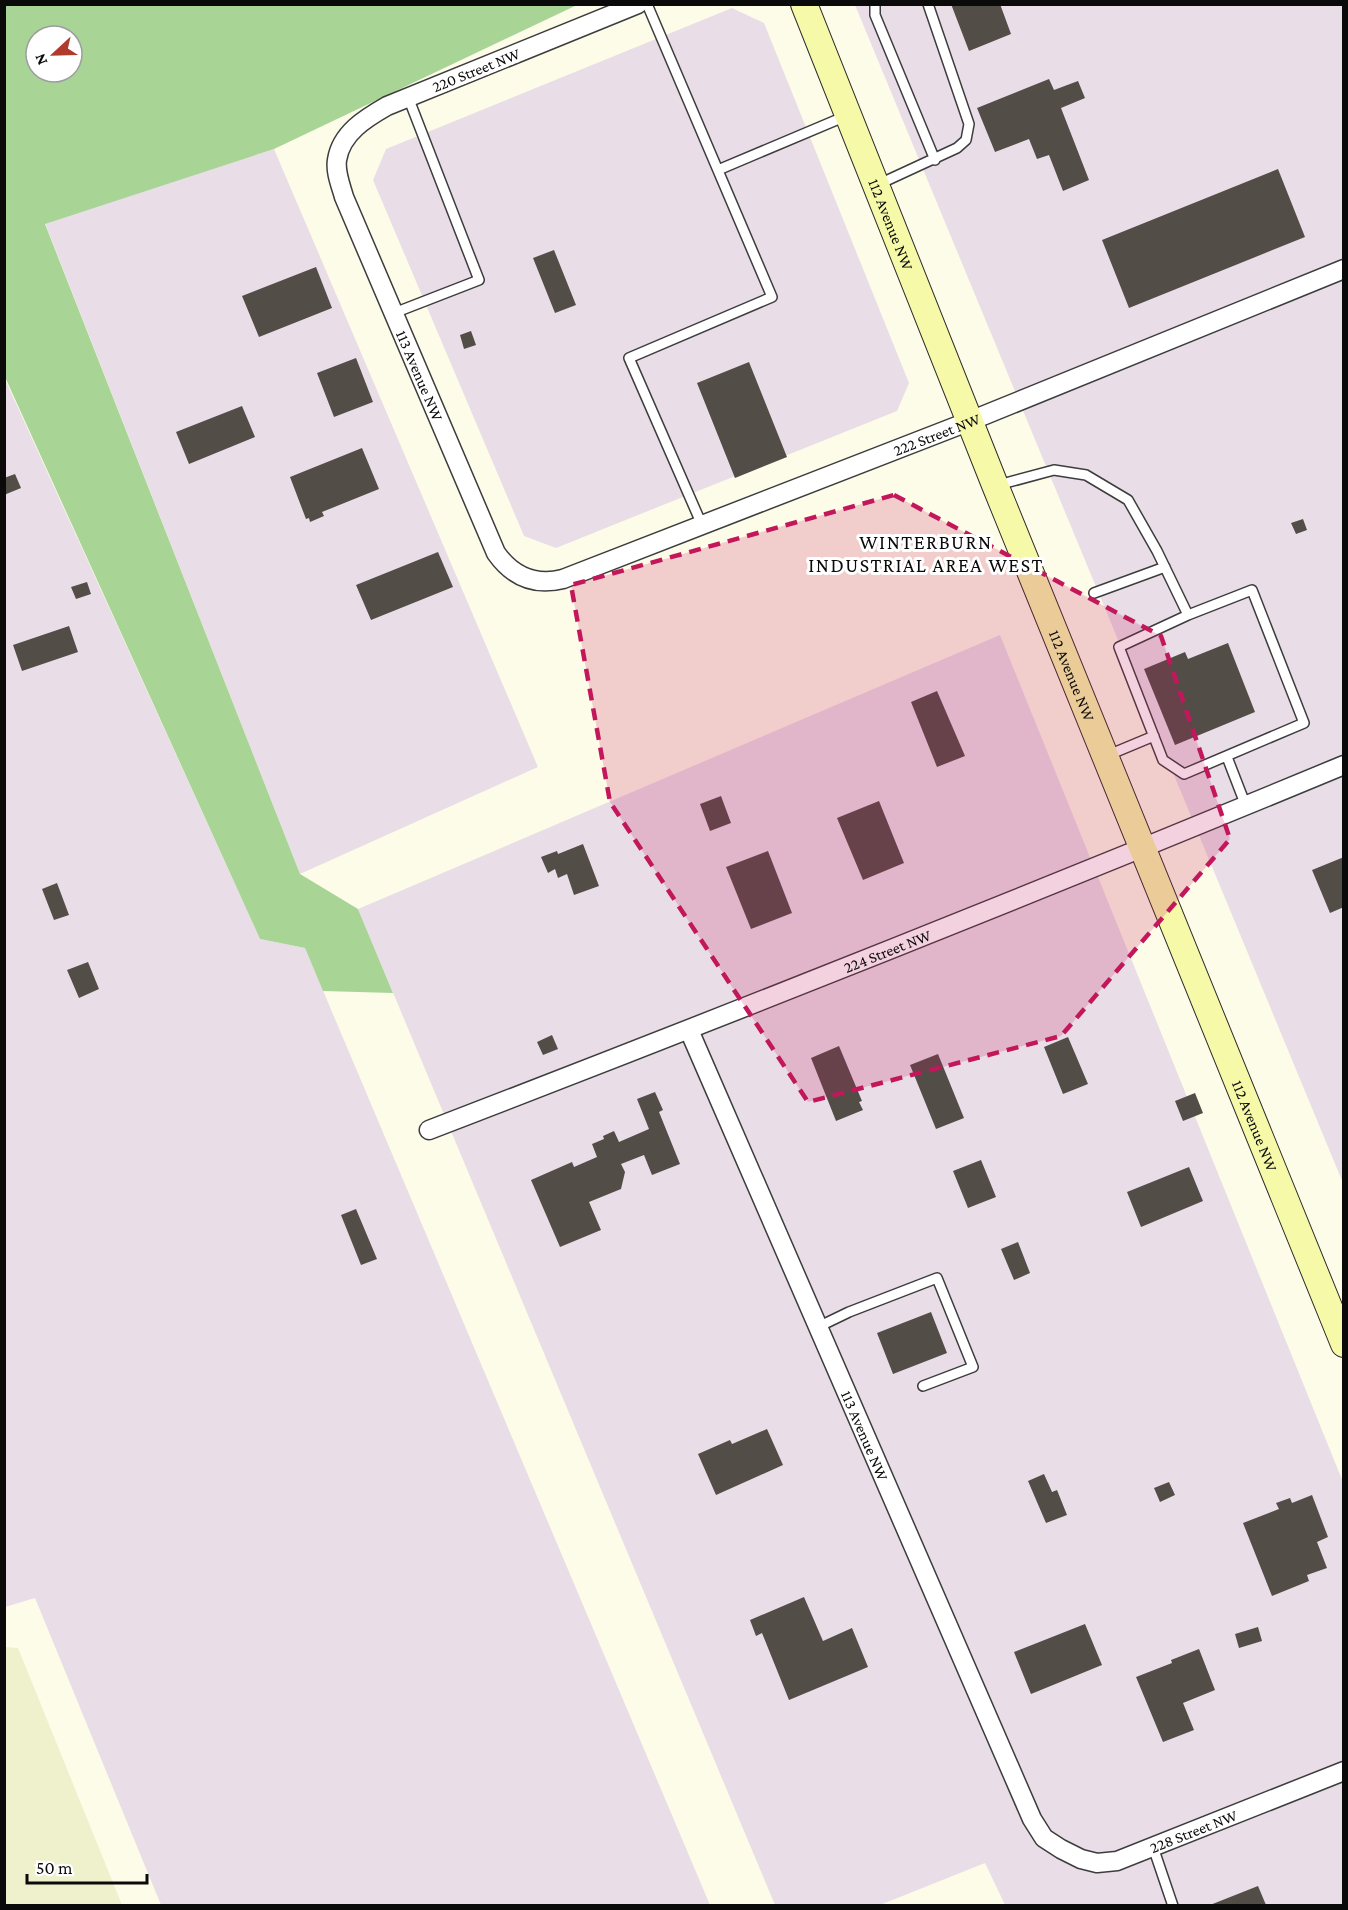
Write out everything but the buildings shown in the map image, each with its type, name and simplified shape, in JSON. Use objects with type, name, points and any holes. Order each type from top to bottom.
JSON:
[{"type":"street","name":"220 Street NW","points":[[336,162],[341,145],[351,132],[365,118],[387,106],[638,4]]},
{"type":"street","name":"112 Avenue NW","points":[[804,4],[995,485],[1344,1344]]},
{"type":"street","name":"113 Avenue NW","points":[[336,162],[344,197],[496,553],[510,570],[523,578]]},
{"type":"street","name":"222 Street NW","points":[[523,578],[550,582],[563,579],[970,421],[1344,268]]},
{"type":"street","name":"224 Street NW","points":[[429,1130],[689,1030],[1344,765]]},
{"type":"street","name":"113 Avenue NW","points":[[689,1030],[1028,1808],[1044,1838]]},
{"type":"street","name":"228 Street NW","points":[[1044,1838],[1081,1859],[1097,1863],[1117,1861],[1344,1771]]},
{"type":"lane","points":[[647,4],[772,297],[629,358],[702,525]]},
{"type":"lane","points":[[875,4],[874,15],[935,160]]},
{"type":"lane","points":[[876,186],[935,160],[957,148],[966,140],[969,124],[928,4]]},
{"type":"lane","points":[[393,313],[479,280],[408,97]]},
{"type":"lane","points":[[718,170],[848,115]]},
{"type":"lane","points":[[995,485],[1054,470],[1086,476],[1128,500],[1165,567],[1188,615]]},
{"type":"lane","points":[[1094,593],[1165,567]]},
{"type":"lane","points":[[1252,590],[1304,723],[1184,774],[1162,760],[1119,647],[1188,615],[1252,590]]},
{"type":"lane","points":[[1106,756],[1154,736]]},
{"type":"lane","points":[[1227,757],[1246,806]]},
{"type":"lane","points":[[818,1327],[849,1312],[937,1278],[973,1367],[923,1386]]},
{"type":"lane","points":[[1153,1847],[1173,1905]]},
{"type":"highlighted area","points":[[894,495],[1161,636],[1230,839],[1061,1036],[808,1102],[610,802],[571,585]]},
{"type":"shaded area","points":[[855,5],[1343,5],[1343,1183]]},
{"type":"shaded area","points":[[732,8],[764,23],[909,383],[897,411],[556,548],[524,536],[373,180],[386,149]]},
{"type":"shaded area","points":[[274,149],[538,767],[300,874],[45,223]]},
{"type":"shaded area","points":[[4,377],[260,939],[305,948],[710,1905],[161,1905],[35,1598],[5,1607]]},
{"type":"shaded area","points":[[1000,635],[1343,1482],[1343,1905],[1005,1905],[985,1863],[880,1905],[775,1905],[358,909]]},
{"type":"green space","points":[[4,5],[577,5],[274,149],[45,224],[300,874],[358,909],[393,993],[323,991],[305,948],[260,939],[5,377]]},
{"type":"green space","points":[[5,1647],[18,1648],[122,1905],[5,1905]]},
{"type":"district","name":"WINTERBURN INDUSTRIAL AREA WEST","points":[[926,554]]}]
